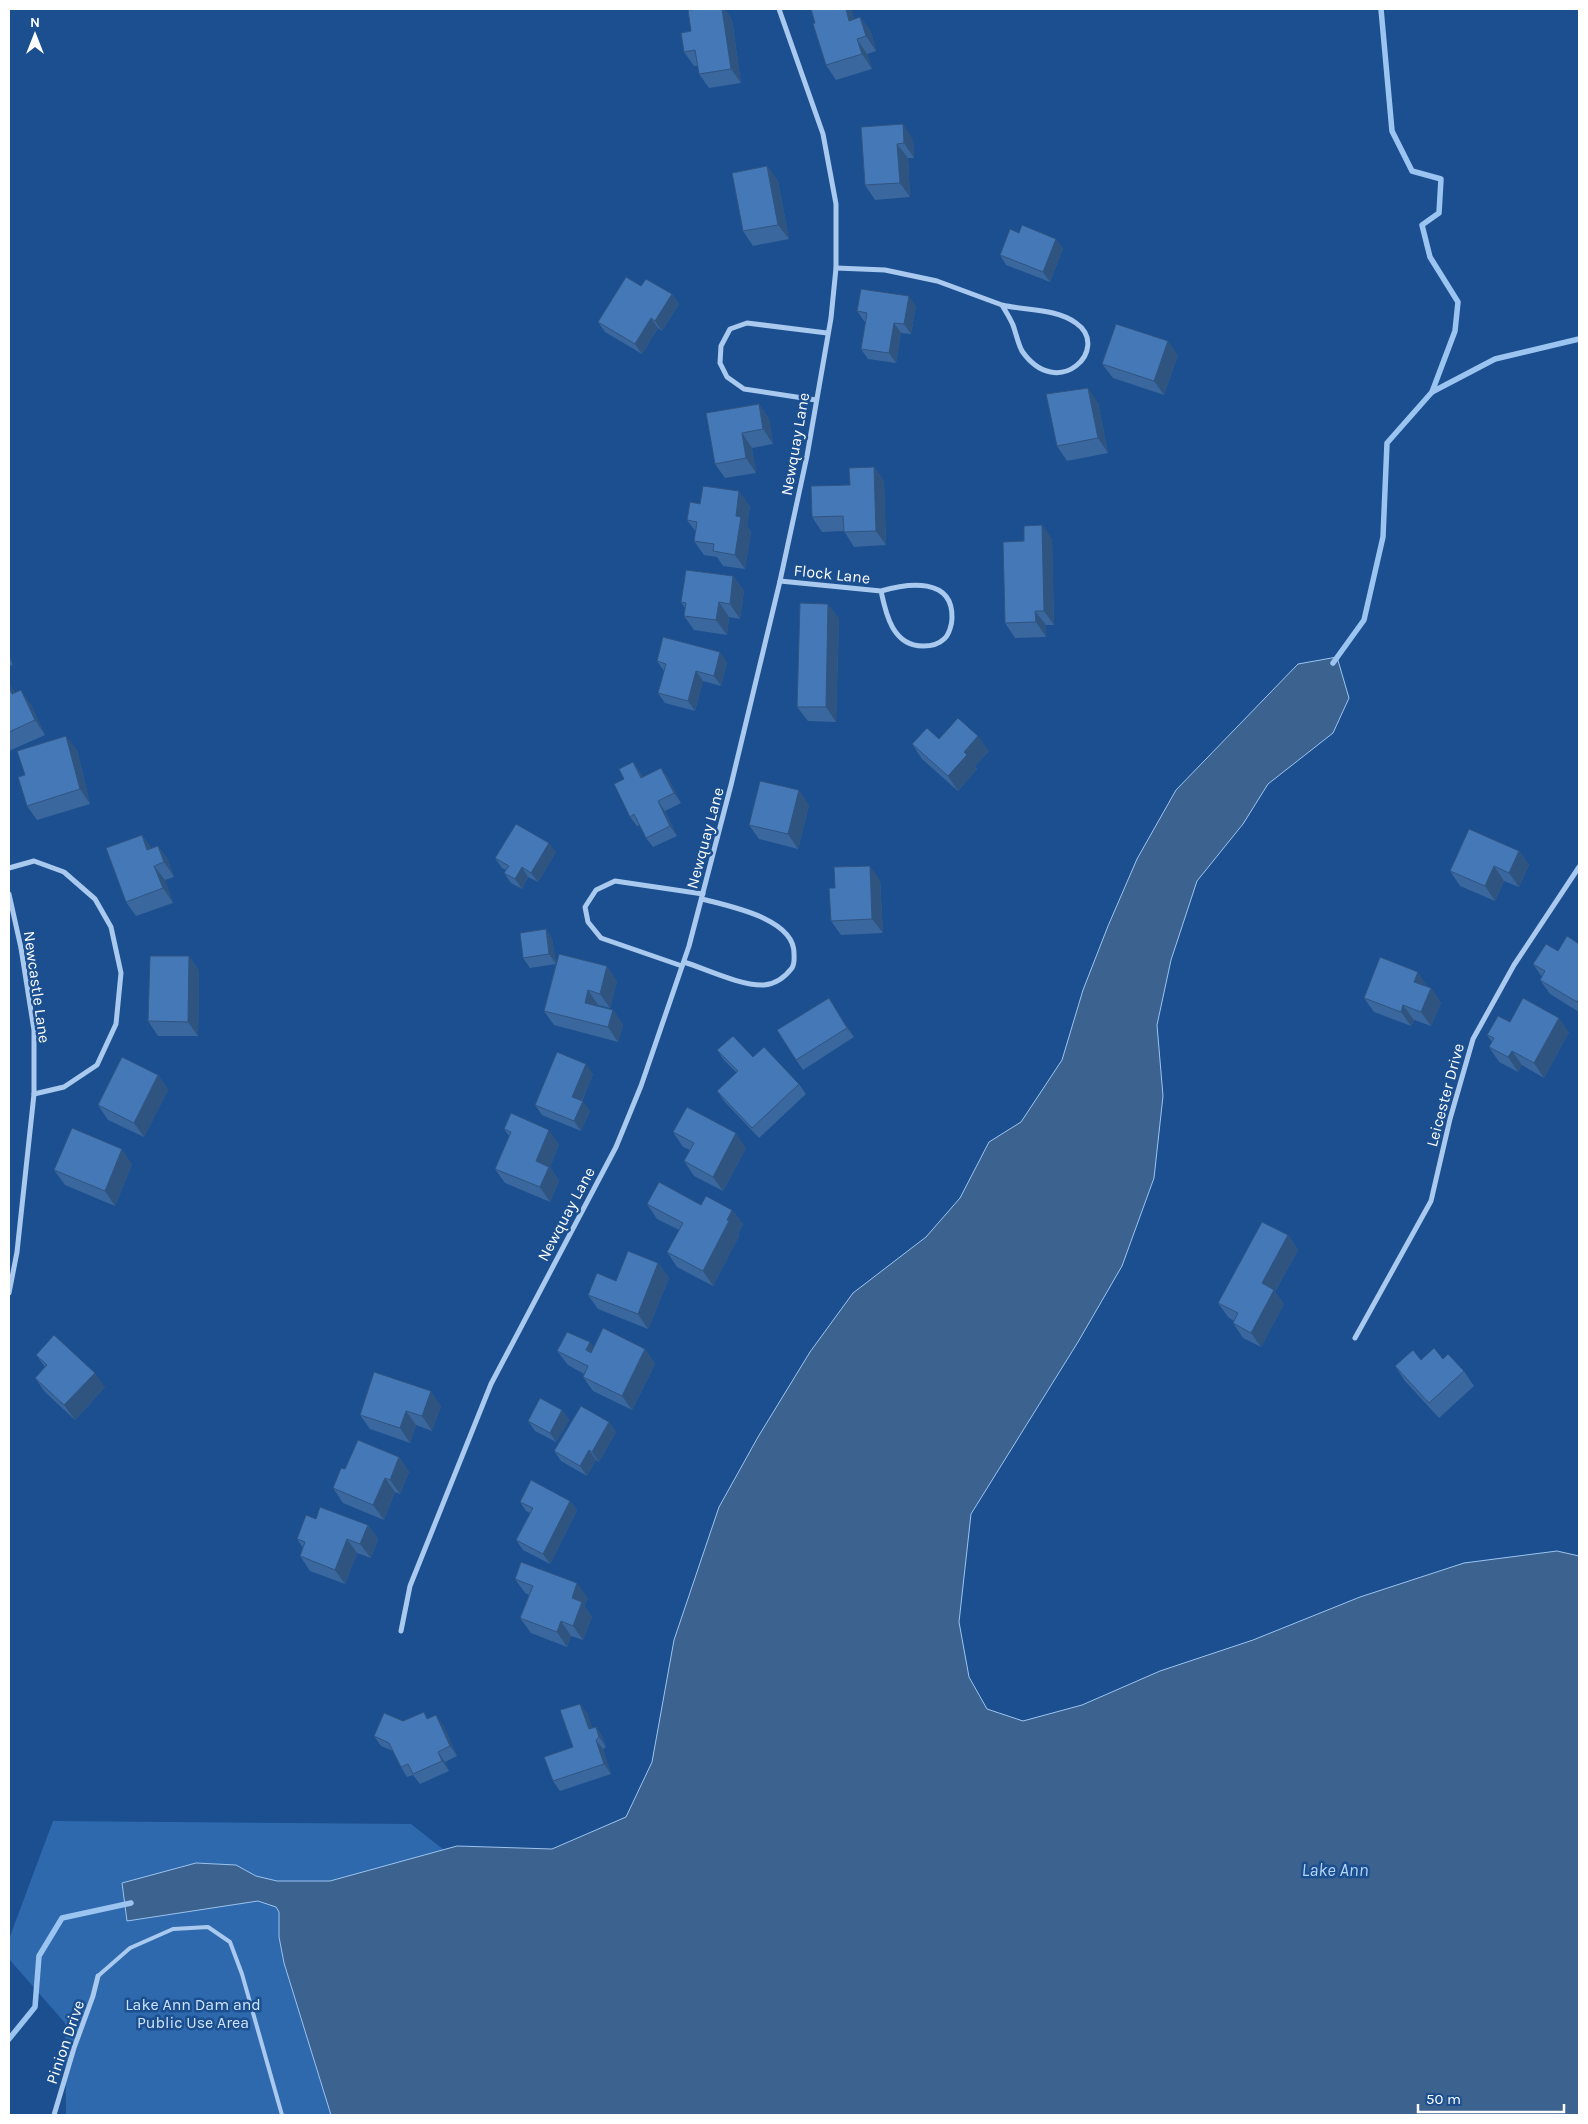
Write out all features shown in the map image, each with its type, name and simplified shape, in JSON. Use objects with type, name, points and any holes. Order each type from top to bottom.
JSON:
[{"type":"street","name":"Newquay Lane","points":[[401,1631],[410,1586],[475,1422],[517,1330],[616,1147],[640,1086],[683,964],[702,896],[780,581],[816,400],[827,333],[836,268],[836,204],[822,134],[779,9]]},
{"type":"street","points":[[836,268],[885,270],[937,282],[1002,305],[1024,310],[1061,314],[1078,324],[1086,336],[1087,350],[1080,364],[1067,373],[1050,372],[1034,364],[1022,350],[1002,305]]},
{"type":"street","points":[[816,400],[744,389],[727,377],[720,363],[721,346],[730,329],[747,323],[827,333]]},
{"type":"street","name":"Flock Lane","points":[[780,581],[881,591],[903,585],[923,585],[942,592],[952,606],[952,622],[945,638],[930,646],[913,646],[897,636],[886,614],[881,591]]},
{"type":"street","points":[[9,868],[34,861],[64,872],[95,899],[111,927],[121,973],[116,1024],[96,1064],[64,1087],[34,1094]]},
{"type":"street","name":"Leicester Drive","points":[[1356,1338],[1431,1201],[1450,1119],[1473,1039],[1514,966],[1579,867]]},
{"type":"street","points":[[615,881],[702,896],[739,909],[782,928],[794,945],[794,964],[784,979],[765,985],[738,980],[683,964],[601,938],[588,922],[585,906],[596,890],[615,881]]},
{"type":"street","name":"Newcastle Lane","points":[[9,894],[21,948],[34,1030],[34,1094],[17,1252],[9,1293]]},
{"type":"street","name":"Pinion Drive","points":[[54,2115],[98,1976]]},
{"type":"lane","points":[[98,1976],[130,1948],[172,1929],[208,1927],[230,1942],[242,1974],[282,2115]]},
{"type":"green space","name":"Lake Ann Dam and Public Use Area","points":[[53,1821],[411,1824],[444,1850],[330,1881],[277,1881],[256,1876],[236,1865],[196,1863],[122,1883],[127,1921],[258,1901],[276,1906],[279,1912],[279,1937],[284,1963],[331,2115],[66,2115],[65,2023],[9,1959],[9,1939]]},
{"type":"water","name":"Lake Ann","points":[[1337,657],[1349,698],[1333,733],[1268,784],[1243,824],[1197,881],[1171,960],[1157,1025],[1163,1096],[1154,1178],[1122,1266],[1078,1342],[971,1514],[959,1622],[969,1677],[987,1709],[1023,1721],[1082,1705],[1160,1671],[1253,1640],[1360,1597],[1464,1563],[1557,1551],[1579,1556],[1579,2115],[331,2115],[284,1963],[279,1937],[279,1912],[276,1907],[258,1901],[127,1921],[122,1883],[196,1863],[236,1865],[256,1876],[277,1881],[330,1881],[457,1846],[552,1849],[626,1817],[652,1762],[674,1640],[719,1507],[758,1437],[810,1352],[853,1293],[926,1237],[960,1198],[989,1142],[1021,1122],[1062,1060],[1083,990],[1108,926],[1137,859],[1176,790],[1298,664]]},
{"type":"building","points":[[722,9],[731,69],[699,74],[695,50],[684,52],[681,33],[691,31],[688,10]]},
{"type":"building","points":[[811,9],[846,9],[849,21],[860,17],[866,36],[857,39],[862,54],[826,65],[813,24],[815,23]]},
{"type":"building","points":[[903,124],[904,143],[897,144],[900,183],[865,185],[861,127]]},
{"type":"building","points":[[767,166],[778,225],[743,231],[732,173]]},
{"type":"building","points":[[1022,225],[1056,239],[1043,272],[1000,255],[1010,229],[1019,233]]},
{"type":"building","points":[[626,277],[641,286],[646,279],[672,294],[655,321],[651,318],[635,344],[598,322]]},
{"type":"building","points":[[861,289],[909,296],[904,324],[894,323],[889,353],[861,349],[867,313],[857,311]]},
{"type":"building","points":[[1116,324],[1168,341],[1154,381],[1102,364]]},
{"type":"building","points":[[1088,388],[1098,438],[1057,446],[1046,394]]},
{"type":"building","points":[[759,404],[763,429],[742,433],[746,458],[715,464],[706,413]]},
{"type":"building","points":[[874,467],[876,531],[844,532],[843,516],[812,517],[811,486],[850,485],[849,468]]},
{"type":"building","points":[[703,486],[739,491],[736,516],[741,517],[735,555],[713,551],[714,544],[694,541],[697,522],[687,520],[690,502],[700,504]]},
{"type":"building","points":[[1042,525],[1044,611],[1035,611],[1036,622],[1005,623],[1003,542],[1024,541],[1024,526]]},
{"type":"building","points":[[686,570],[733,576],[730,604],[719,602],[716,620],[684,616],[686,603],[681,602]]},
{"type":"building","points":[[800,603],[828,604],[826,707],[797,707]]},
{"type":"building","points":[[663,637],[720,652],[714,676],[696,671],[688,701],[658,693],[666,664],[657,661]]},
{"type":"building","points":[[9,688],[12,694],[21,690],[35,720],[9,732]]},
{"type":"building","points":[[958,718],[978,736],[964,752],[967,755],[948,776],[912,744],[927,728],[939,739]]},
{"type":"building","points":[[66,736],[80,789],[27,806],[18,777],[25,775],[17,751]]},
{"type":"building","points":[[633,762],[641,778],[661,768],[674,793],[658,801],[670,826],[646,838],[634,814],[630,817],[614,784],[624,779],[619,769]]},
{"type":"building","points":[[760,781],[799,790],[788,834],[749,825]]},
{"type":"building","points":[[516,824],[549,843],[531,873],[522,867],[515,879],[504,873],[509,866],[495,858]]},
{"type":"building","points":[[1469,829],[1519,851],[1509,873],[1494,866],[1485,886],[1450,871]]},
{"type":"building","points":[[142,835],[147,850],[158,846],[164,862],[154,866],[163,888],[126,902],[106,848]]},
{"type":"building","points":[[870,866],[872,919],[831,921],[829,888],[835,888],[834,867]]},
{"type":"building","points":[[546,929],[549,954],[523,958],[520,933]]},
{"type":"building","points":[[1567,936],[1579,944],[1579,998],[1577,1002],[1540,980],[1545,971],[1533,964],[1546,944],[1558,951]]},
{"type":"building","points":[[559,954],[607,966],[600,994],[588,990],[585,1003],[613,1010],[608,1027],[544,1011]]},
{"type":"building","points":[[150,956],[189,956],[188,1022],[148,1021]]},
{"type":"building","points":[[1380,957],[1418,972],[1414,982],[1431,988],[1421,1012],[1403,1005],[1401,1012],[1364,998]]},
{"type":"building","points":[[829,998],[847,1028],[796,1060],[777,1030]]},
{"type":"building","points":[[1523,998],[1559,1018],[1534,1063],[1512,1051],[1508,1057],[1489,1047],[1494,1038],[1487,1035],[1498,1016],[1510,1022]]},
{"type":"building","points":[[733,1036],[753,1057],[764,1047],[799,1084],[752,1128],[717,1091],[738,1071],[717,1050]]},
{"type":"building","points":[[557,1052],[586,1064],[572,1097],[583,1101],[574,1121],[535,1105]]},
{"type":"building","points":[[122,1057],[158,1075],[134,1123],[98,1105]]},
{"type":"building","points":[[687,1107],[736,1133],[713,1177],[684,1161],[694,1143],[673,1132]]},
{"type":"building","points":[[511,1113],[549,1130],[536,1161],[549,1167],[540,1187],[495,1169],[511,1132],[504,1129]]},
{"type":"building","points":[[72,1128],[122,1149],[105,1191],[54,1170]]},
{"type":"building","points":[[659,1182],[701,1205],[706,1196],[732,1210],[727,1220],[729,1221],[703,1271],[667,1252],[683,1223],[647,1204]]},
{"type":"building","points":[[1262,1222],[1288,1235],[1262,1283],[1274,1290],[1251,1333],[1233,1323],[1238,1313],[1218,1303]]},
{"type":"building","points":[[628,1251],[658,1263],[638,1314],[588,1295],[597,1273],[616,1281]]},
{"type":"building","points":[[603,1328],[645,1349],[622,1396],[583,1377],[588,1366],[557,1351],[567,1332],[590,1342],[586,1350],[591,1353]]},
{"type":"building","points":[[54,1335],[95,1373],[64,1405],[35,1378],[47,1365],[36,1355]]},
{"type":"building","points":[[1434,1348],[1443,1359],[1448,1354],[1464,1371],[1429,1403],[1395,1366],[1413,1350],[1421,1360]]},
{"type":"building","points":[[374,1372],[431,1391],[422,1416],[406,1411],[400,1428],[360,1415]]},
{"type":"building","points":[[540,1398],[562,1410],[550,1433],[528,1421]]},
{"type":"building","points":[[581,1406],[609,1422],[592,1452],[589,1450],[580,1466],[554,1451]]},
{"type":"building","points":[[358,1440],[399,1457],[390,1480],[385,1478],[373,1505],[333,1488],[341,1468],[345,1469]]},
{"type":"building","points":[[531,1480],[570,1501],[543,1554],[516,1540],[533,1508],[520,1502]]},
{"type":"building","points":[[320,1507],[368,1525],[360,1544],[347,1539],[335,1570],[300,1556],[305,1542],[297,1539],[306,1515],[316,1519]]},
{"type":"building","points":[[521,1562],[577,1583],[572,1598],[582,1602],[573,1626],[561,1621],[557,1632],[520,1618],[533,1586],[515,1579]]},
{"type":"building","points":[[580,1704],[589,1729],[596,1727],[599,1737],[596,1740],[604,1764],[553,1781],[544,1757],[573,1747],[560,1710]]},
{"type":"building","points":[[424,1712],[427,1719],[436,1715],[450,1746],[438,1752],[442,1761],[413,1774],[408,1764],[401,1767],[389,1743],[374,1736],[384,1713],[403,1721]]},
{"type":"waterway","points":[[1381,9],[1392,131],[1412,171],[1441,179],[1439,213],[1422,225],[1430,257],[1458,302],[1455,331],[1432,392]]},
{"type":"waterway","points":[[1333,663],[1364,620],[1383,537],[1387,443],[1432,392],[1495,359],[1579,339]]},
{"type":"waterway","points":[[9,2039],[35,2007],[39,1956],[62,1918],[131,1903]]}]
